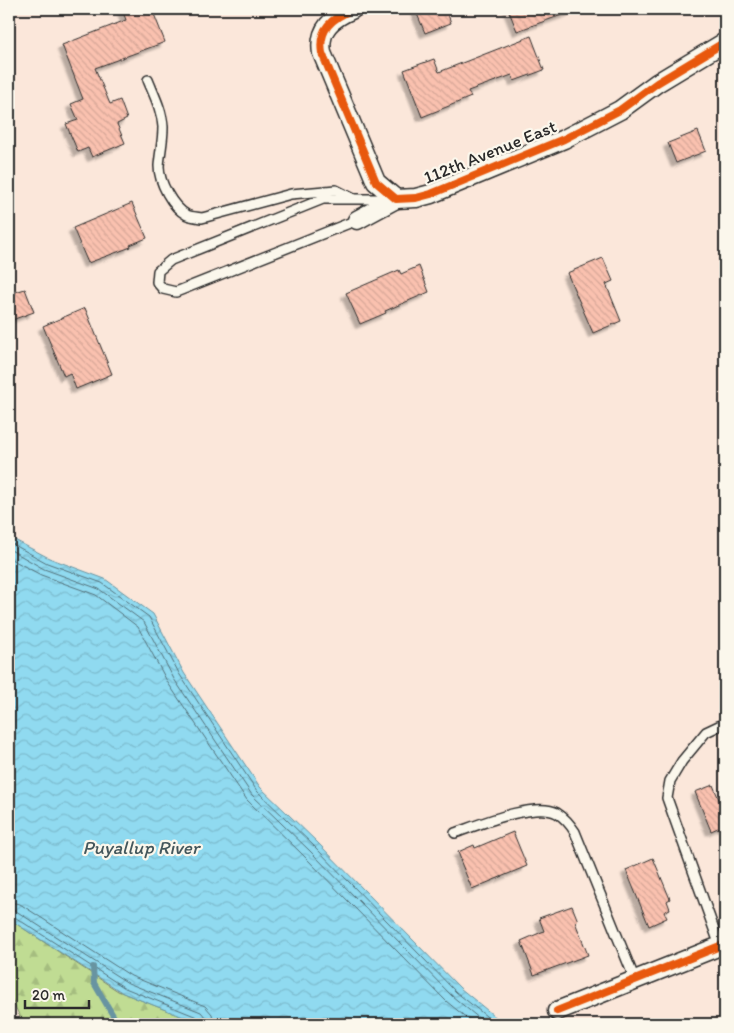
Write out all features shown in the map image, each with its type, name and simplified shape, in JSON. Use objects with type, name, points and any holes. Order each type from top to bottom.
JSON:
[{"type":"street","points":[[353,9],[343,13],[324,29],[320,42],[322,53],[376,182],[396,199]]},
{"type":"street","name":"112th Avenue East","points":[[357,220],[396,199],[416,198],[431,194],[572,135],[620,110],[657,83],[725,42]]},
{"type":"street","points":[[557,1011],[723,945]]},
{"type":"lane","points":[[148,80],[160,110],[163,127],[159,167],[165,189],[174,205],[188,215],[202,218],[300,193],[336,190],[354,199]]},
{"type":"lane","points":[[357,220],[176,292],[163,289],[157,282],[158,272],[171,260],[323,199],[396,199]]},
{"type":"lane","points":[[723,945],[667,798],[670,781],[688,754],[706,732],[725,723]]},
{"type":"lane","points":[[455,833],[527,811],[543,810],[555,812],[568,821],[576,832],[635,980]]},
{"type":"green space","points":[[9,919],[118,991],[201,1024],[23,1024],[9,993]]},
{"type":"water","name":"Puyallup River","points":[[9,537],[49,558],[105,579],[153,614],[184,673],[260,787],[318,843],[460,988],[504,1024],[201,1024],[123,993],[9,919]]},
{"type":"building","points":[[122,9],[152,9],[165,42],[95,68],[110,104],[120,100],[127,119],[117,124],[125,143],[92,157],[88,148],[78,152],[66,124],[78,120],[71,104],[83,99],[62,45],[126,20]]},
{"type":"building","points":[[415,9],[446,9],[451,23],[425,33]]},
{"type":"building","points":[[508,9],[572,9],[573,11],[517,31]]},
{"type":"building","points":[[531,36],[544,70],[514,81],[512,75],[468,91],[471,97],[422,117],[404,70],[434,59],[439,72]]},
{"type":"building","points":[[698,131],[706,151],[676,163],[668,143]]},
{"type":"building","points":[[132,203],[147,238],[130,245],[131,247],[88,263],[73,228]]},
{"type":"building","points":[[603,258],[613,281],[606,284],[621,321],[593,333],[567,273]]},
{"type":"building","points":[[419,266],[429,292],[360,324],[346,293],[399,270],[401,274]]},
{"type":"building","points":[[25,289],[34,312],[9,321],[9,294]]},
{"type":"building","points":[[85,308],[112,374],[76,389],[70,373],[64,376],[43,326]]},
{"type":"building","points":[[713,785],[725,814],[725,825],[711,831],[695,792]]},
{"type":"building","points":[[513,832],[527,866],[472,889],[458,852],[474,845],[475,848]]},
{"type":"building","points":[[653,858],[670,899],[667,901],[670,909],[664,912],[667,918],[649,926],[626,870]]},
{"type":"building","points":[[572,906],[578,921],[575,922],[588,955],[534,975],[521,941],[544,931],[539,918]]},
{"type":"waterway","points":[[93,967],[94,983],[118,1024]]},
{"type":"cycle path","points":[[353,9],[339,16],[328,25],[322,37],[322,53],[376,182],[396,199],[416,198],[431,194],[564,139],[620,110],[657,83],[725,42]]},
{"type":"cycle path","points":[[557,1011],[725,944]]}]
